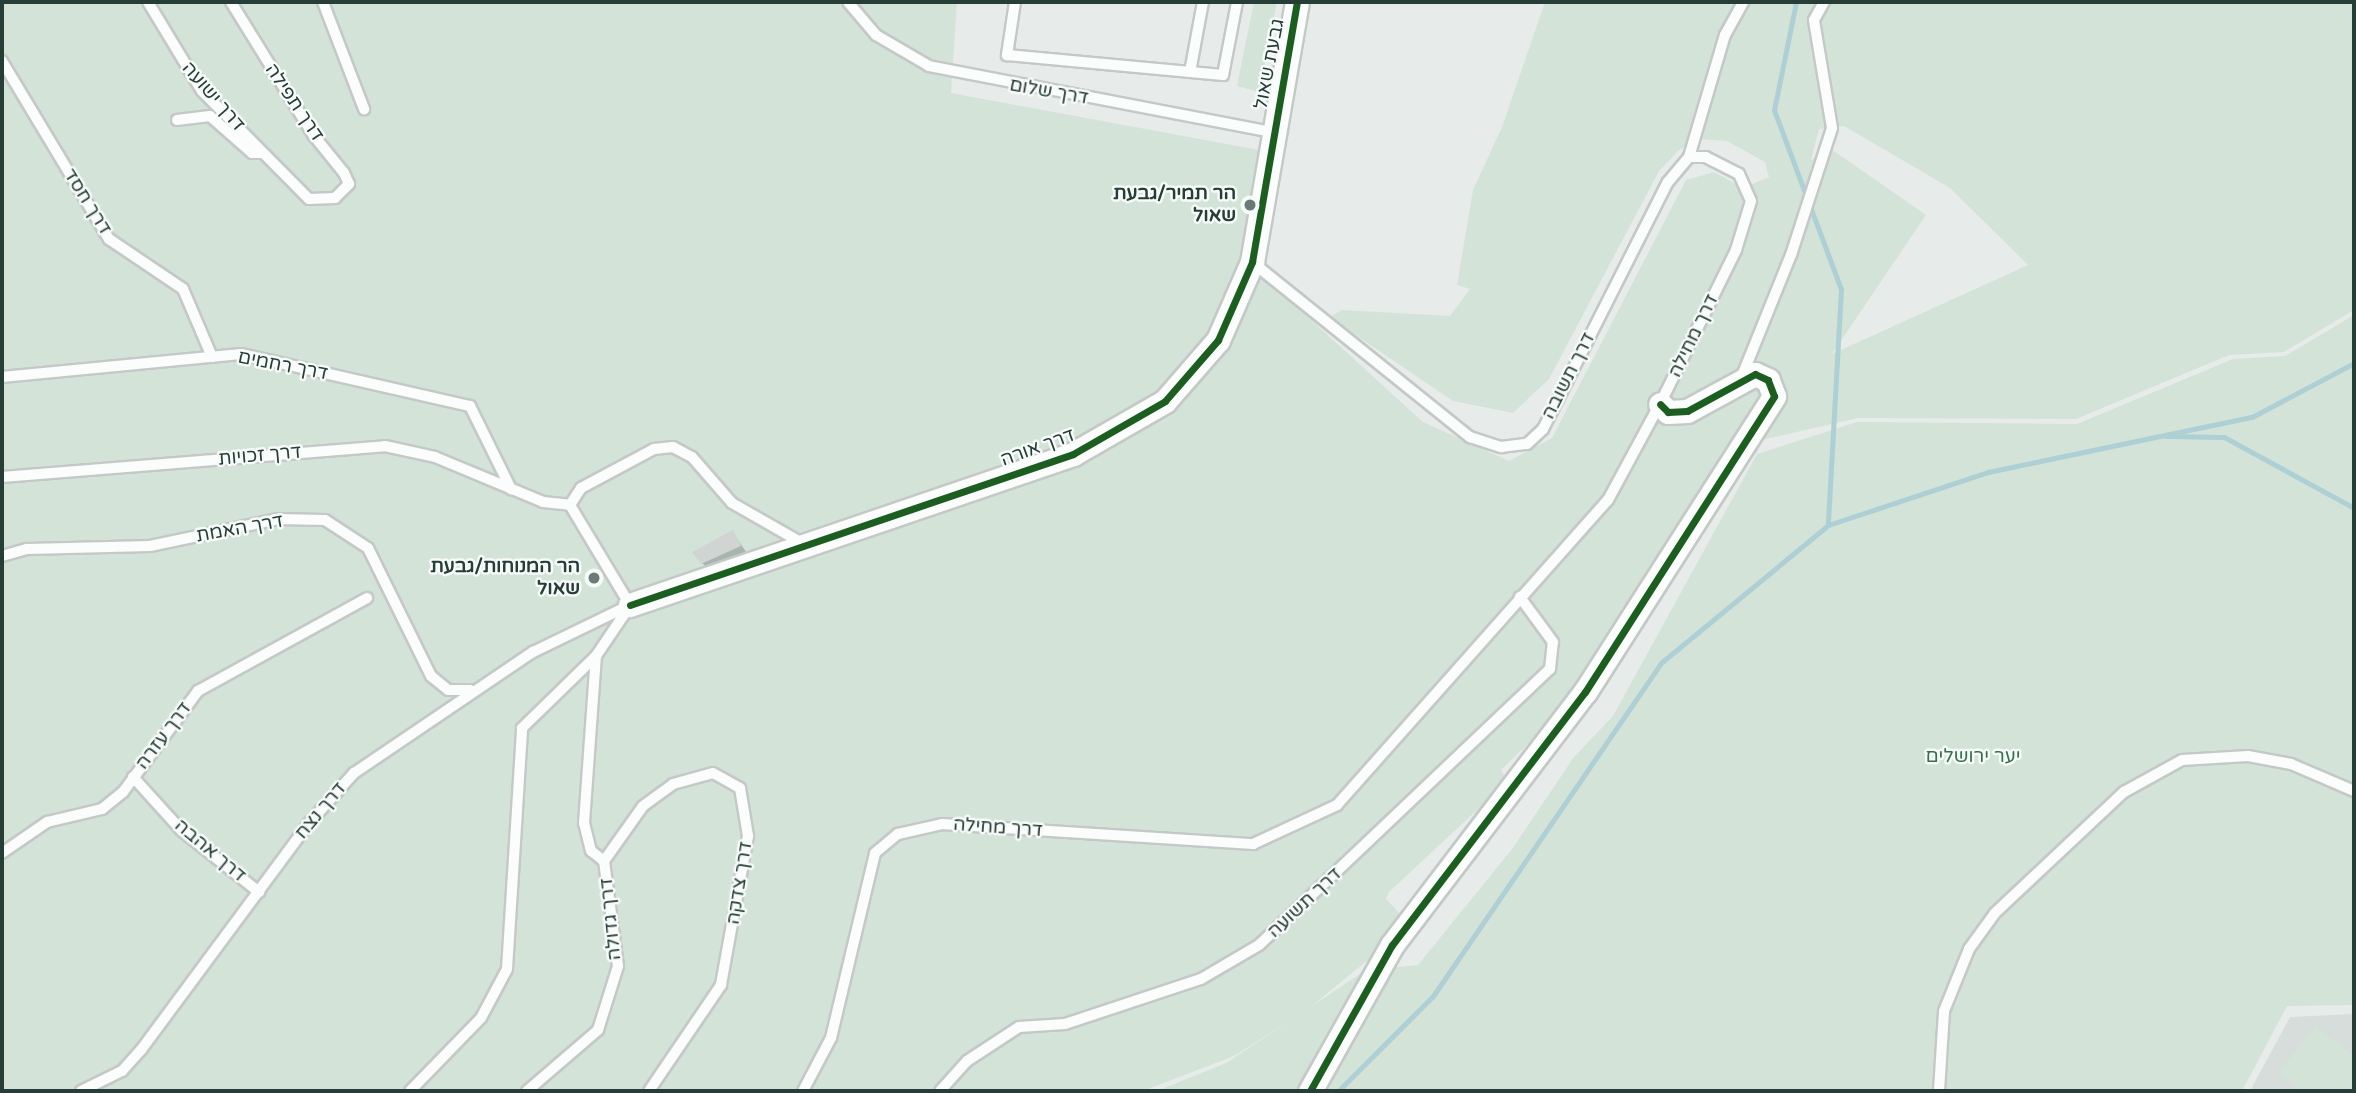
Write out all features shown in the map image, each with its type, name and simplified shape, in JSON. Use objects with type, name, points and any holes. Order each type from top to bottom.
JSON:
[{"type":"street","name":"גבעת שאול","points":[[1273,132],[1297,2]]},
{"type":"street","name":"דרך אורה","points":[[630,605],[1073,454],[1123,429],[1195,373],[1218,340],[1252,262],[1273,132]]},
{"type":"street","points":[[1310,1091],[1392,945],[1585,692],[1774,396],[1768,380],[1742,376],[1687,411],[1668,412],[1660,404]]},
{"type":"lane","name":"דרך ישועה","points":[[148,2],[188,74],[262,153]]},
{"type":"lane","name":"דרך תפילה","points":[[231,2],[314,136],[344,173],[349,184],[335,198],[309,200],[262,153]]},
{"type":"lane","points":[[323,2],[364,108]]},
{"type":"lane","name":"דרך שלום","points":[[848,2],[876,35],[929,66],[1273,132]]},
{"type":"lane","points":[[1015,2],[1006,55],[1223,75],[1237,2]]},
{"type":"lane","points":[[1190,72],[1203,2]]},
{"type":"lane","points":[[1689,157],[1725,35],[1743,2]]},
{"type":"lane","points":[[1742,376],[1791,255],[1832,128],[1814,20],[1825,2]]},
{"type":"lane","name":"דרך חסד","points":[[2,61],[109,239],[183,289],[212,357]]},
{"type":"lane","points":[[177,120],[210,117],[252,153],[262,153]]},
{"type":"lane","name":"דרך תשובה","points":[[1252,262],[1470,438],[1501,447],[1527,444],[1543,429],[1668,182],[1689,157]]},
{"type":"lane","name":"דרך מחילה","points":[[803,1091],[831,1038],[874,853],[898,834],[942,824],[1253,844],[1337,805],[1608,500],[1660,404],[1736,250],[1751,201],[1739,174],[1706,157],[1689,157]]},
{"type":"lane","name":"דרך רחמים","points":[[2,377],[241,354],[470,406],[511,488]]},
{"type":"lane","name":"דרך זכויות","points":[[2,477],[385,446],[435,457],[511,488],[570,505]]},
{"type":"lane","points":[[630,605],[570,505],[581,488],[654,449],[673,447],[692,457],[732,503],[805,544]]},
{"type":"lane","name":"דרך האמת","points":[[2,556],[27,549],[150,546],[278,519],[325,520],[368,548],[431,676],[448,690],[470,690]]},
{"type":"lane","name":"דרך תשועה","points":[[940,1091],[967,1061],[1019,1027],[1065,1024],[1201,979],[1269,936],[1550,669],[1553,642],[1520,597]]},
{"type":"lane","name":"דרך עזרה","points":[[2,853],[47,822],[102,809],[133,777],[198,691],[367,598]]},
{"type":"lane","name":"דרך גדולה","points":[[527,1091],[598,1030],[618,967],[604,861],[591,850],[583,823],[596,656],[630,605]]},
{"type":"lane","name":"דרך נצח","points":[[81,1091],[122,1071],[334,790],[470,690],[630,605]]},
{"type":"lane","points":[[410,1091],[481,1018],[507,969],[515,918],[512,828],[522,728],[596,656]]},
{"type":"lane","points":[[1939,1091],[1944,1011],[1969,949],[1995,913],[2124,792],[2182,760],[2248,756],[2291,764],[2354,791]]},
{"type":"lane","name":"דרך צדקה","points":[[604,861],[643,806],[673,784],[713,773],[740,788],[748,836],[721,985],[649,1091]]},
{"type":"lane","name":"דרך אהבה","points":[[133,777],[181,830],[259,892]]},
{"type":"shaded area","points":[[2354,1014],[2354,1091],[2250,1091],[2290,1017]]},
{"type":"green space","points":[[2,2],[957,2],[951,93],[1270,152],[1263,276],[1423,422],[1509,461],[1552,438],[1686,180],[1714,172],[1743,188],[1769,177],[1765,162],[1727,141],[1699,139],[1679,150],[1659,171],[1549,379],[1513,413],[1453,401],[1329,317],[1342,310],[1450,316],[1470,289],[1457,285],[1473,190],[1502,127],[1545,2],[2354,2],[2354,310],[2284,352],[2229,355],[2076,419],[1858,418],[1761,440],[1687,523],[1575,698],[1501,770],[1507,782],[1389,892],[1386,899],[1406,920],[1380,950],[1307,1010],[1234,1056],[1143,1091],[2,1091]],"holes":[[[1844,126],[1950,188],[2028,265],[1832,354],[1926,215],[1834,151],[1811,160],[1819,129]]]},
{"type":"green space","points":[[1254,2],[1277,2],[1259,92],[1237,86]]},
{"type":"green space","name":"יער ירושלים","points":[[2354,315],[2354,1005],[2287,1006],[2242,1091],[1157,1091],[1226,1063],[1366,970],[1418,965],[1512,849],[1574,757],[1613,716],[1757,454],[1857,422],[2077,424],[2233,359],[2285,356]]},
{"type":"green space","points":[[2315,1026],[2354,1056],[2354,1091],[2303,1091],[2279,1073]]},
{"type":"building","points":[[733,530],[741,546],[701,564],[692,552]]},
{"type":"waterway","points":[[1796,2],[1774,110],[1841,289],[1828,525]]},
{"type":"waterway","points":[[1338,1091],[1433,996],[1662,662],[1828,525],[1988,472],[2252,417],[2354,363]]},
{"type":"waterway","points":[[2166,436],[2224,437],[2354,508]]},
{"type":"cycle path","points":[[630,605],[1073,454],[1165,401],[1218,340],[1252,262],[1297,2]]},
{"type":"cycle path","points":[[1310,1091],[1392,945],[1585,692],[1774,396],[1768,380],[1755,374],[1687,411],[1668,412],[1660,404]]},
{"type":"place","name":"הר תמיר/גבעת שאול","points":[[1250,205]]},
{"type":"place","name":"הר המנוחות/גבעת שאול","points":[[594,578]]}]
